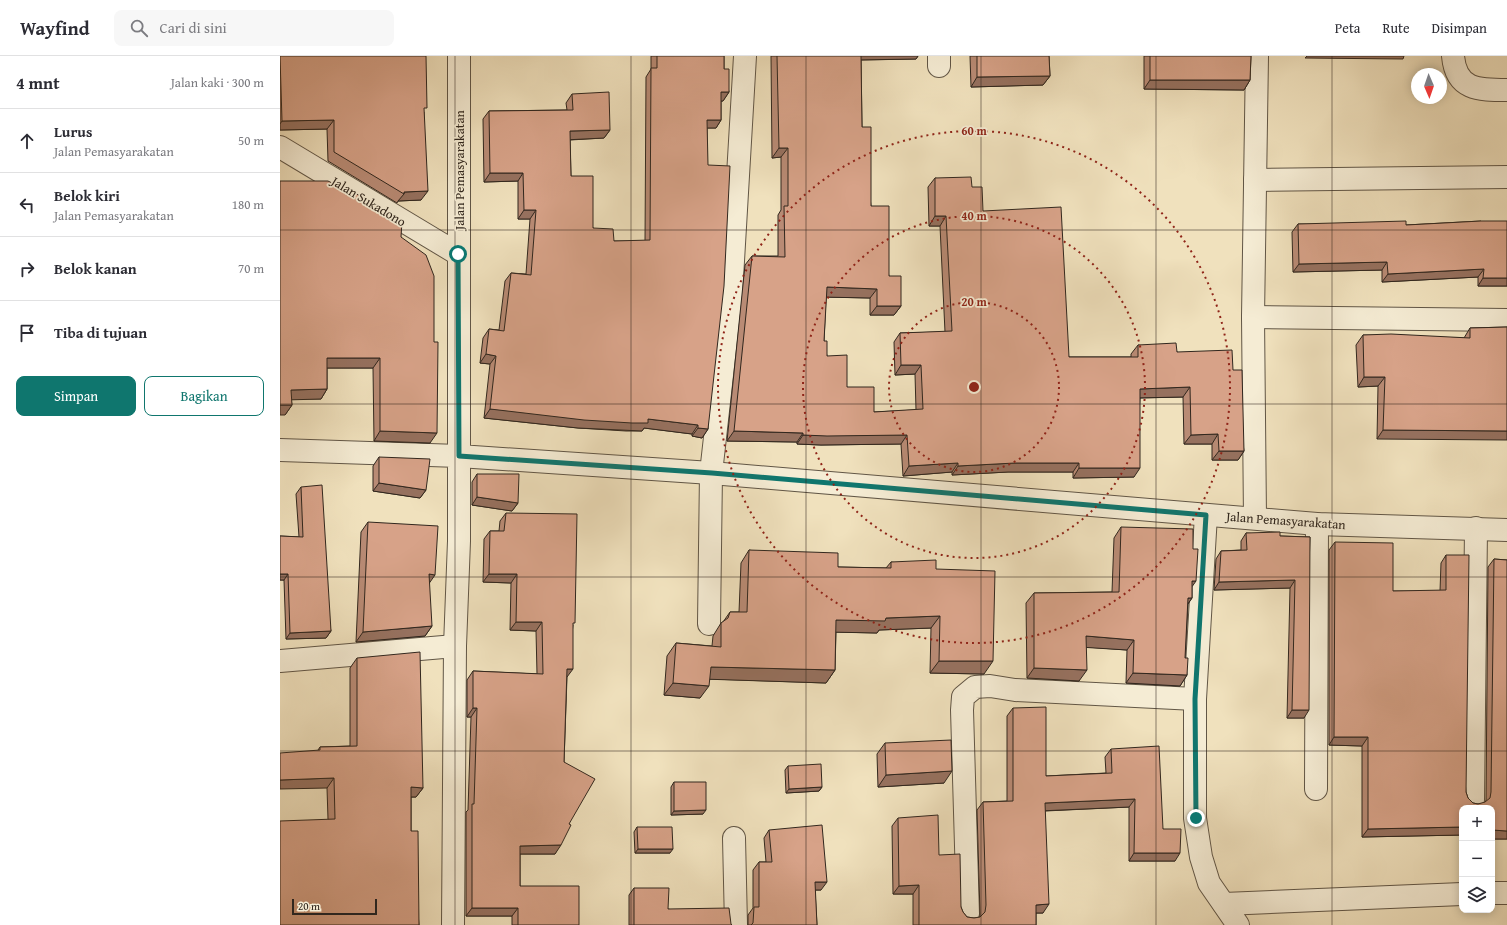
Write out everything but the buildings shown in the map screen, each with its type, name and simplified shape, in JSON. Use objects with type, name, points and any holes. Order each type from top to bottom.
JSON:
[{"type":"street","name":"Jalan Pemasyarakatan","points":[[459,56],[459,456],[712,473],[1317,524],[1507,530]]},
{"type":"street","points":[[709,624],[712,473],[731,295],[745,56]]},
{"type":"street","points":[[1255,518],[1253,317],[1257,56]]},
{"type":"street","points":[[1453,56],[1455,70],[1464,83],[1487,90],[1507,90]]},
{"type":"street","name":"Jalan Sukadono","points":[[280,147],[458,254]]},
{"type":"street","points":[[1255,180],[1507,177]]},
{"type":"street","points":[[1253,317],[1507,320]]},
{"type":"street","points":[[280,450],[459,456],[459,541],[455,646],[453,925]]},
{"type":"street","points":[[1206,515],[1195,699],[1196,818],[1201,857],[1209,883],[1238,925]]},
{"type":"street","points":[[1316,789],[1317,524]]},
{"type":"street","points":[[1472,800],[1476,528]]},
{"type":"street","points":[[280,661],[455,646]]},
{"type":"street","points":[[968,914],[962,710],[963,697],[975,687],[990,686],[1015,690],[1195,699]]},
{"type":"street","points":[[734,838],[736,925]]},
{"type":"street","points":[[1495,893],[1507,893]]},
{"type":"street","points":[[1224,904],[1459,894]]},
{"type":"route","points":[[458,254],[459,456],[712,473],[1206,515],[1195,699],[1196,818]]}]
